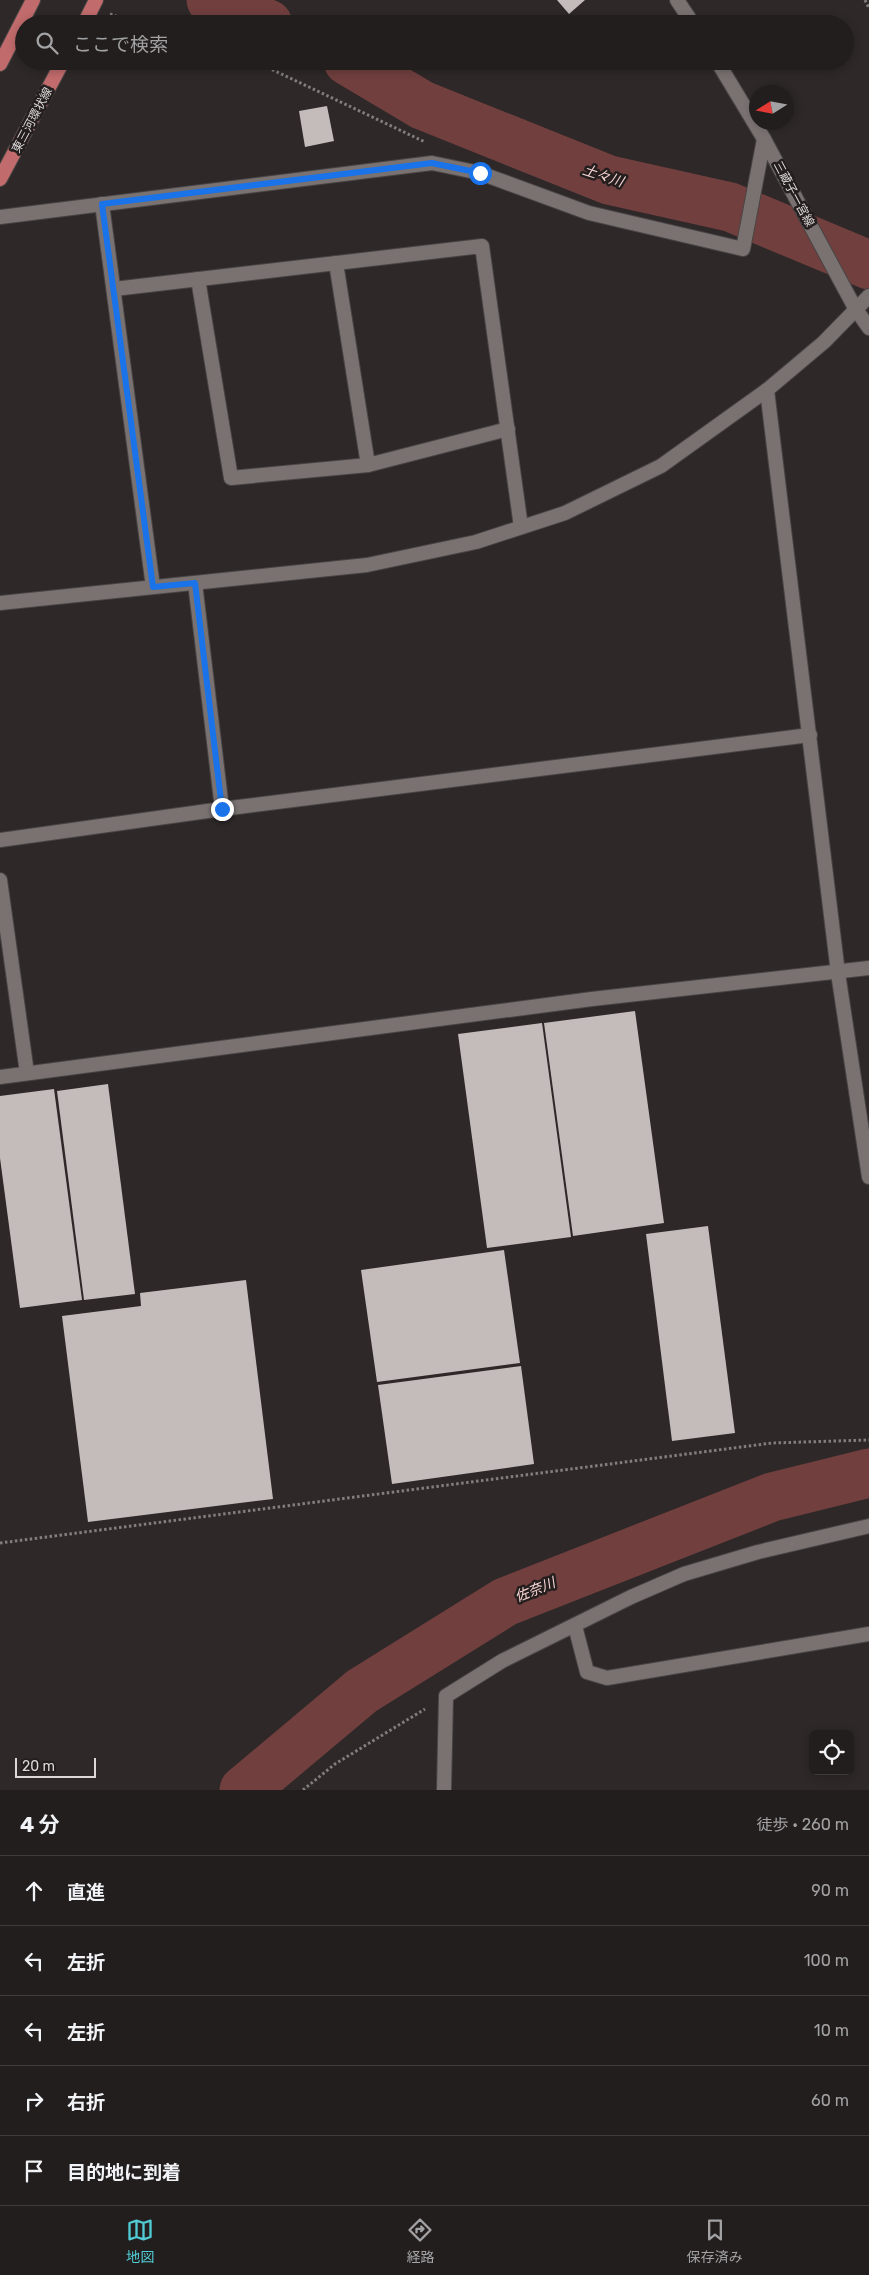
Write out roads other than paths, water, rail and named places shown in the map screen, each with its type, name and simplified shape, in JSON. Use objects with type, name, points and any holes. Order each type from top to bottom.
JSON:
[{"type":"main road","points":[[25,15],[33,0]]},
{"type":"main road","points":[[0,64],[15,35]]},
{"type":"main road","name":"東三河環状線","points":[[0,179],[58,70]]},
{"type":"street","points":[[678,0],[687,15]]},
{"type":"street","name":"三蔵子一宮線","points":[[722,70],[764,139],[847,293],[862,302],[869,328]]},
{"type":"street","points":[[0,217],[432,163],[480,173],[589,214],[743,249],[764,139]]},
{"type":"street","points":[[102,204],[153,587]]},
{"type":"street","points":[[114,289],[482,246],[522,528]]},
{"type":"street","points":[[336,263],[368,465]]},
{"type":"street","points":[[198,279],[231,478],[368,465],[508,429]]},
{"type":"street","points":[[0,603],[367,565],[476,542],[522,528],[606,494],[661,466],[767,390],[824,342],[862,302]]},
{"type":"street","points":[[767,390],[838,973],[869,1177]]},
{"type":"street","points":[[195,583],[222,809]]},
{"type":"street","points":[[0,840],[222,809],[810,735]]},
{"type":"street","points":[[0,880],[27,1073]]},
{"type":"street","points":[[0,1077],[592,999],[838,973],[869,968]]},
{"type":"street","points":[[444,1790],[446,1696],[502,1661],[631,1597],[684,1574],[758,1552],[869,1526]]},
{"type":"street","points":[[575,1626],[587,1672],[607,1678],[869,1634]]},
{"type":"waterway","name":"土々川","points":[[211,0],[247,15]]},
{"type":"waterway","name":"土々川","points":[[363,70],[422,105],[609,180],[730,207],[869,265]]},
{"type":"waterway","name":"佐奈川","points":[[244,1790],[362,1691],[505,1602],[772,1497],[869,1473]]}]
